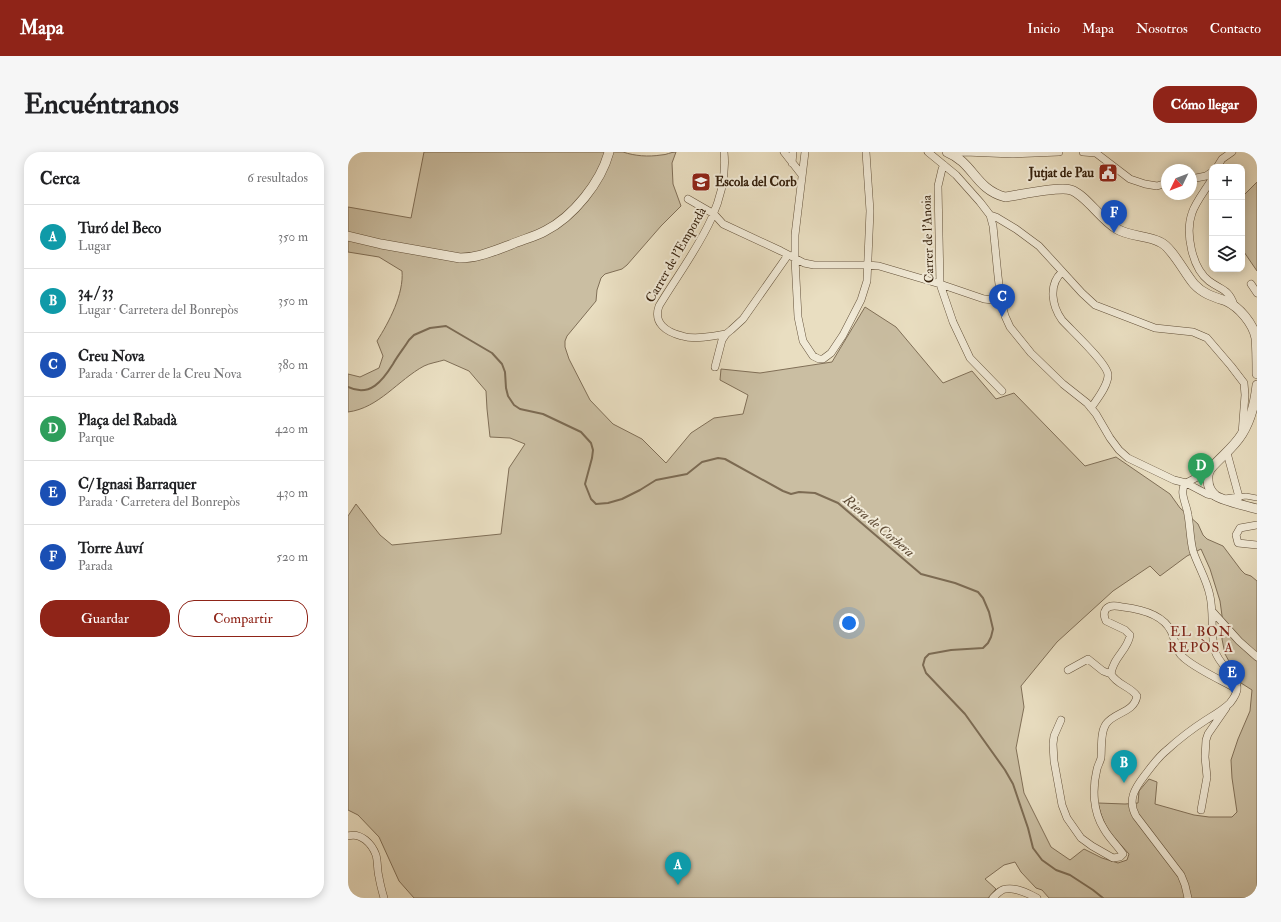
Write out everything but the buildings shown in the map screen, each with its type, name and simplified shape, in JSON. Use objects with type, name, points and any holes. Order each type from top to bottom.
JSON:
[{"type":"street","points":[[348,236],[381,244],[460,258],[472,258],[485,254],[544,231],[561,221],[575,209],[587,194],[606,165],[609,152]]},
{"type":"street","name":"Carrer de l'Empordà","points":[[724,152],[725,170],[722,188],[714,214],[700,240],[659,306],[656,314],[657,319],[664,328],[682,337],[701,337],[726,334]]},
{"type":"street","points":[[784,152],[802,175]]},
{"type":"street","points":[[792,163],[793,152]]},
{"type":"street","points":[[805,152],[795,236],[798,317],[800,331],[807,349],[813,356],[820,359],[823,359],[831,353],[851,321],[861,300],[867,281],[870,211],[866,152]]},
{"type":"street","points":[[928,152],[970,189],[990,214],[994,226],[995,253],[1001,301],[1007,322],[1031,353],[1063,384],[1083,399],[1091,408],[1119,450],[1128,458],[1174,480],[1186,483],[1207,494],[1257,509]]},
{"type":"street","points":[[949,153],[965,152],[1013,154],[1059,152]]},
{"type":"street","points":[[1083,152],[1096,153],[1130,179],[1145,184],[1157,186],[1161,185]]},
{"type":"street","points":[[1219,164],[1222,159],[1232,152]]},
{"type":"street","points":[[949,153],[965,163],[984,187],[991,192],[1005,197],[1066,188],[1082,196],[1116,229],[1132,235],[1154,239],[1165,244],[1194,284],[1208,296],[1234,306],[1243,314],[1252,327],[1256,337],[1257,374]]},
{"type":"street","points":[[965,163],[966,158],[970,153]]},
{"type":"street","name":"Carrer de l'Anoia","points":[[944,165],[938,186],[940,284],[953,322],[970,358],[1002,391]]},
{"type":"street","points":[[1197,178],[1209,173]]},
{"type":"street","points":[[1203,176],[1207,182],[1207,187]]},
{"type":"street","points":[[1209,184],[1192,213],[1189,235],[1191,254],[1208,281],[1225,290],[1230,296],[1234,306]]},
{"type":"street","points":[[688,200],[714,214],[724,224],[781,250],[804,263],[814,265],[879,266],[984,299],[1001,301]]},
{"type":"street","points":[[990,214],[1039,246],[1088,300],[1095,305],[1155,328],[1193,332],[1207,338],[1244,383],[1245,394],[1242,435]]},
{"type":"street","points":[[715,367],[722,340],[726,334],[743,319],[788,255]]},
{"type":"street","points":[[1062,272],[1056,279],[1053,291],[1054,304],[1058,315],[1102,361],[1108,371],[1107,380],[1100,395],[1091,408]]},
{"type":"street","points":[[1251,284],[1257,292]]},
{"type":"street","points":[[1220,300],[1225,290]]},
{"type":"street","points":[[1200,810],[1207,777],[1205,757],[1206,740],[1208,734],[1233,699],[1237,690],[1237,684],[1234,678],[1221,663],[1214,649],[1209,588],[1193,549],[1188,512],[1183,492],[1184,485],[1186,483],[1209,471],[1242,435],[1249,420],[1257,385]]},
{"type":"street","points":[[1227,453],[1240,496]]},
{"type":"street","points":[[1209,471],[1209,487],[1221,498],[1240,496],[1257,498]]},
{"type":"street","points":[[1257,525],[1240,528],[1236,535],[1238,543],[1257,545]]},
{"type":"street","points":[[1111,674],[1113,664],[1129,642],[1130,635],[1125,630],[1106,620],[1104,614],[1108,607],[1120,606],[1133,608],[1159,618],[1171,631],[1177,650],[1184,659],[1237,690]]},
{"type":"street","points":[[1212,611],[1240,641],[1257,656]]},
{"type":"street","points":[[1061,720],[1054,736],[1054,761],[1062,805],[1067,818],[1081,838],[1113,858],[1120,857],[1123,854],[1104,831],[1099,821],[1096,810],[1095,785],[1102,740],[1106,725],[1111,719],[1133,705],[1137,696],[1134,692],[1117,682],[1111,674],[1104,672],[1088,660],[1068,670]]},
{"type":"street","points":[[1188,898],[1181,875],[1133,810],[1133,795],[1141,780],[1166,750],[1194,728],[1229,704]]},
{"type":"street","points":[[348,836],[360,836],[371,846],[375,854],[384,898]]},
{"type":"street","points":[[993,898],[1001,891],[1006,889],[1017,890],[1037,898]]},
{"type":"shaded area","points":[[424,152],[623,152],[646,156],[663,155],[676,152],[672,163],[673,184],[681,206],[661,226],[627,265],[622,269],[605,274],[601,278],[597,290],[596,301],[567,336],[565,341],[565,347],[569,359],[590,400],[613,424],[642,439],[666,463],[691,433],[714,418],[743,414],[748,395],[720,380],[721,369],[760,373],[832,362],[865,307],[896,327],[943,383],[972,371],[996,399],[1014,393],[1085,466],[1116,457],[1170,494],[1180,508],[1198,524],[1203,535],[1207,539],[1223,546],[1241,570],[1257,581],[1257,898],[1049,898],[1042,890],[1036,888],[1021,872],[1015,862],[1004,865],[985,879],[996,889],[988,898],[414,898],[399,881],[379,837],[358,815],[348,810],[348,516],[356,504],[380,535],[392,545],[501,534],[509,468],[525,444],[510,438],[490,437],[486,391],[469,371],[444,360],[424,366],[379,399],[369,405],[348,412],[348,374],[360,377],[379,368],[383,356],[377,341],[395,308],[401,289],[402,271],[379,257],[348,252],[348,207],[411,218]],"holes":[[[1201,549],[1210,569],[1220,601],[1223,623],[1222,639],[1225,654],[1241,683],[1252,690],[1250,711],[1231,760],[1237,812],[1232,817],[1209,817],[1194,815],[1155,804],[1157,782],[1149,779],[1139,791],[1138,803],[1098,803],[1100,812],[1109,831],[1129,854],[1127,860],[1118,863],[1102,858],[1084,849],[1070,860],[1051,847],[1024,793],[1016,748],[1024,707],[1021,686],[1057,642],[1113,591],[1150,566],[1160,576],[1187,556]]]},
{"type":"shaded area","points":[[1257,182],[1257,271],[1245,253],[1245,194]]},
{"type":"waterway","name":"Riera de Corbera","points":[[348,387],[356,390],[363,390],[375,386],[385,376],[414,335],[430,328],[446,326],[492,353],[502,364],[505,372],[508,396],[514,405],[520,409],[543,414],[581,432],[591,443],[593,450],[592,458],[585,484],[591,499],[596,504],[608,503],[622,499],[656,480],[687,474],[702,462],[718,458],[725,459],[783,491],[791,494],[799,492],[815,493],[838,503],[921,574],[955,583],[978,592],[983,598],[989,612],[993,629],[988,643],[983,648],[951,650],[929,654],[925,658],[923,665],[926,673],[965,714],[1005,770],[1013,784],[1033,848],[1042,860],[1056,870],[1070,875],[1103,898]]},
{"type":"place","name":"Jutjat de Pau","points":[[1108,173]]},
{"type":"place","name":"Escola del Corb","points":[[701,182]]},
{"type":"place","name":"Torre Auví","points":[[1114,233]]},
{"type":"place","name":"Creu Nova","points":[[1002,317]]},
{"type":"place","name":"Plaça del Rabadà","points":[[1201,486]]},
{"type":"place","name":"C/ Ignasi Barraquer","points":[[1232,693]]},
{"type":"place","name":"34 / 33","points":[[1124,783]]},
{"type":"place","name":"Turó del Beco","points":[[678,885]]},
{"type":"district","name":"EL BON REPÒS A","points":[[1201,640]]}]
